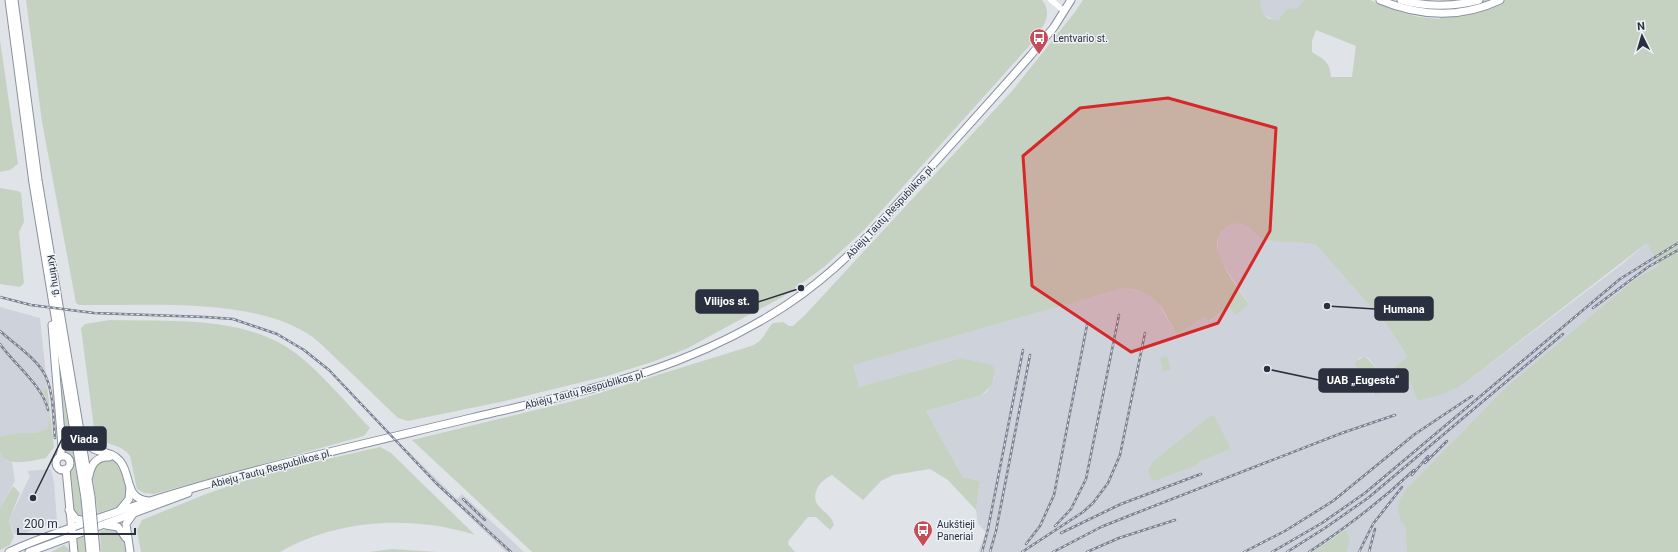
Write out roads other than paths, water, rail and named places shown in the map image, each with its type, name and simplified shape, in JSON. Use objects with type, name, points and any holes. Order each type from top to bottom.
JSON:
[{"type":"highway","name":"Kirtimų g.","points":[[8,0],[21,103],[50,293],[88,497],[96,552]]},
{"type":"highway","name":"Kirtimų g.","points":[[14,0],[35,157],[88,482],[90,552]]},
{"type":"highway","name":"Abiejų Tautų Respublikos pl.","points":[[29,552],[133,514],[199,487],[278,465],[617,383],[690,357],[746,329],[785,306],[828,275],[866,239],[1031,55],[1071,0]]},
{"type":"highway","points":[[1380,0],[1410,11],[1444,14],[1470,11],[1500,0]]},
{"type":"highway","points":[[1401,0],[1424,4],[1444,5],[1479,0]]},
{"type":"highway","points":[[50,293],[52,339],[62,447],[60,456],[55,462],[56,466],[63,469]]},
{"type":"highway","points":[[81,434],[87,445],[93,450],[113,455],[123,467],[130,487],[139,499],[148,501]]},
{"type":"highway","points":[[60,456],[65,456],[69,459],[70,465],[63,469]]},
{"type":"highway","points":[[88,482],[91,466],[95,461],[104,457],[116,458]]},
{"type":"highway","points":[[63,469],[74,552]]},
{"type":"highway","points":[[119,511],[129,499],[130,487]]},
{"type":"highway","name":"Abiejų Tautų Respublikos pl.","points":[[9,552],[70,528],[148,501],[188,488],[199,487]]},
{"type":"highway","points":[[69,510],[76,519],[90,521]]},
{"type":"highway","points":[[129,549],[126,524],[133,514]]},
{"type":"highway","points":[[102,525],[115,526],[120,529],[129,549]]},
{"type":"main road","points":[[1051,0],[1064,11]]},
{"type":"railway","points":[[1272,552],[1322,523],[1365,493],[1620,279],[1678,243]]},
{"type":"railway","points":[[1593,308],[1648,267],[1678,250]]},
{"type":"railway","points":[[0,297],[31,305],[94,313],[233,319],[277,334],[304,350],[329,370],[436,483],[511,552]]},
{"type":"railway","points":[[1055,526],[1071,509],[1086,479],[1119,315]]},
{"type":"railway","points":[[1026,544],[1040,526],[1054,495],[1087,325]]},
{"type":"railway","points":[[0,331],[32,358],[43,371],[49,384],[52,399],[55,438]]},
{"type":"railway","points":[[1022,552],[1083,512],[1093,503],[1108,483],[1120,455],[1145,333]]},
{"type":"railway","points":[[1287,552],[1368,498],[1563,334]]},
{"type":"railway","points":[[0,344],[40,392],[48,410]]},
{"type":"railway","points":[[982,552],[988,529],[1023,350]]},
{"type":"railway","points":[[990,552],[996,531],[1030,355]]},
{"type":"railway","points":[[1244,552],[1285,531],[1333,501],[1415,434],[1472,396]]},
{"type":"railway","points":[[1053,552],[1101,527],[1342,433],[1395,415]]},
{"type":"railway","points":[[1425,463],[1447,441]]},
{"type":"railway","points":[[1412,475],[1428,456]]},
{"type":"railway","points":[[1309,552],[1363,513],[1414,470]]},
{"type":"railway","points":[[1061,533],[1121,504],[1201,474]]},
{"type":"railway","points":[[1359,552],[1373,524],[1402,487]]},
{"type":"railway","points":[[463,499],[485,520]]},
{"type":"railway","points":[[1087,552],[1119,538],[1175,520]]},
{"type":"railway","points":[[1369,552],[1375,529]]},
{"type":"place","name":"Lentvario st.","points":[[1039,55]]},
{"type":"place","name":"Vilijos st.","points":[[801,288]]},
{"type":"place","name":"Humana","points":[[1327,306]]},
{"type":"place","name":"UAB „Eugesta“","points":[[1267,369]]},
{"type":"place","name":"Viada","points":[[33,498]]},
{"type":"place","name":"Aukštieji Paneriai","points":[[923,547]]}]
